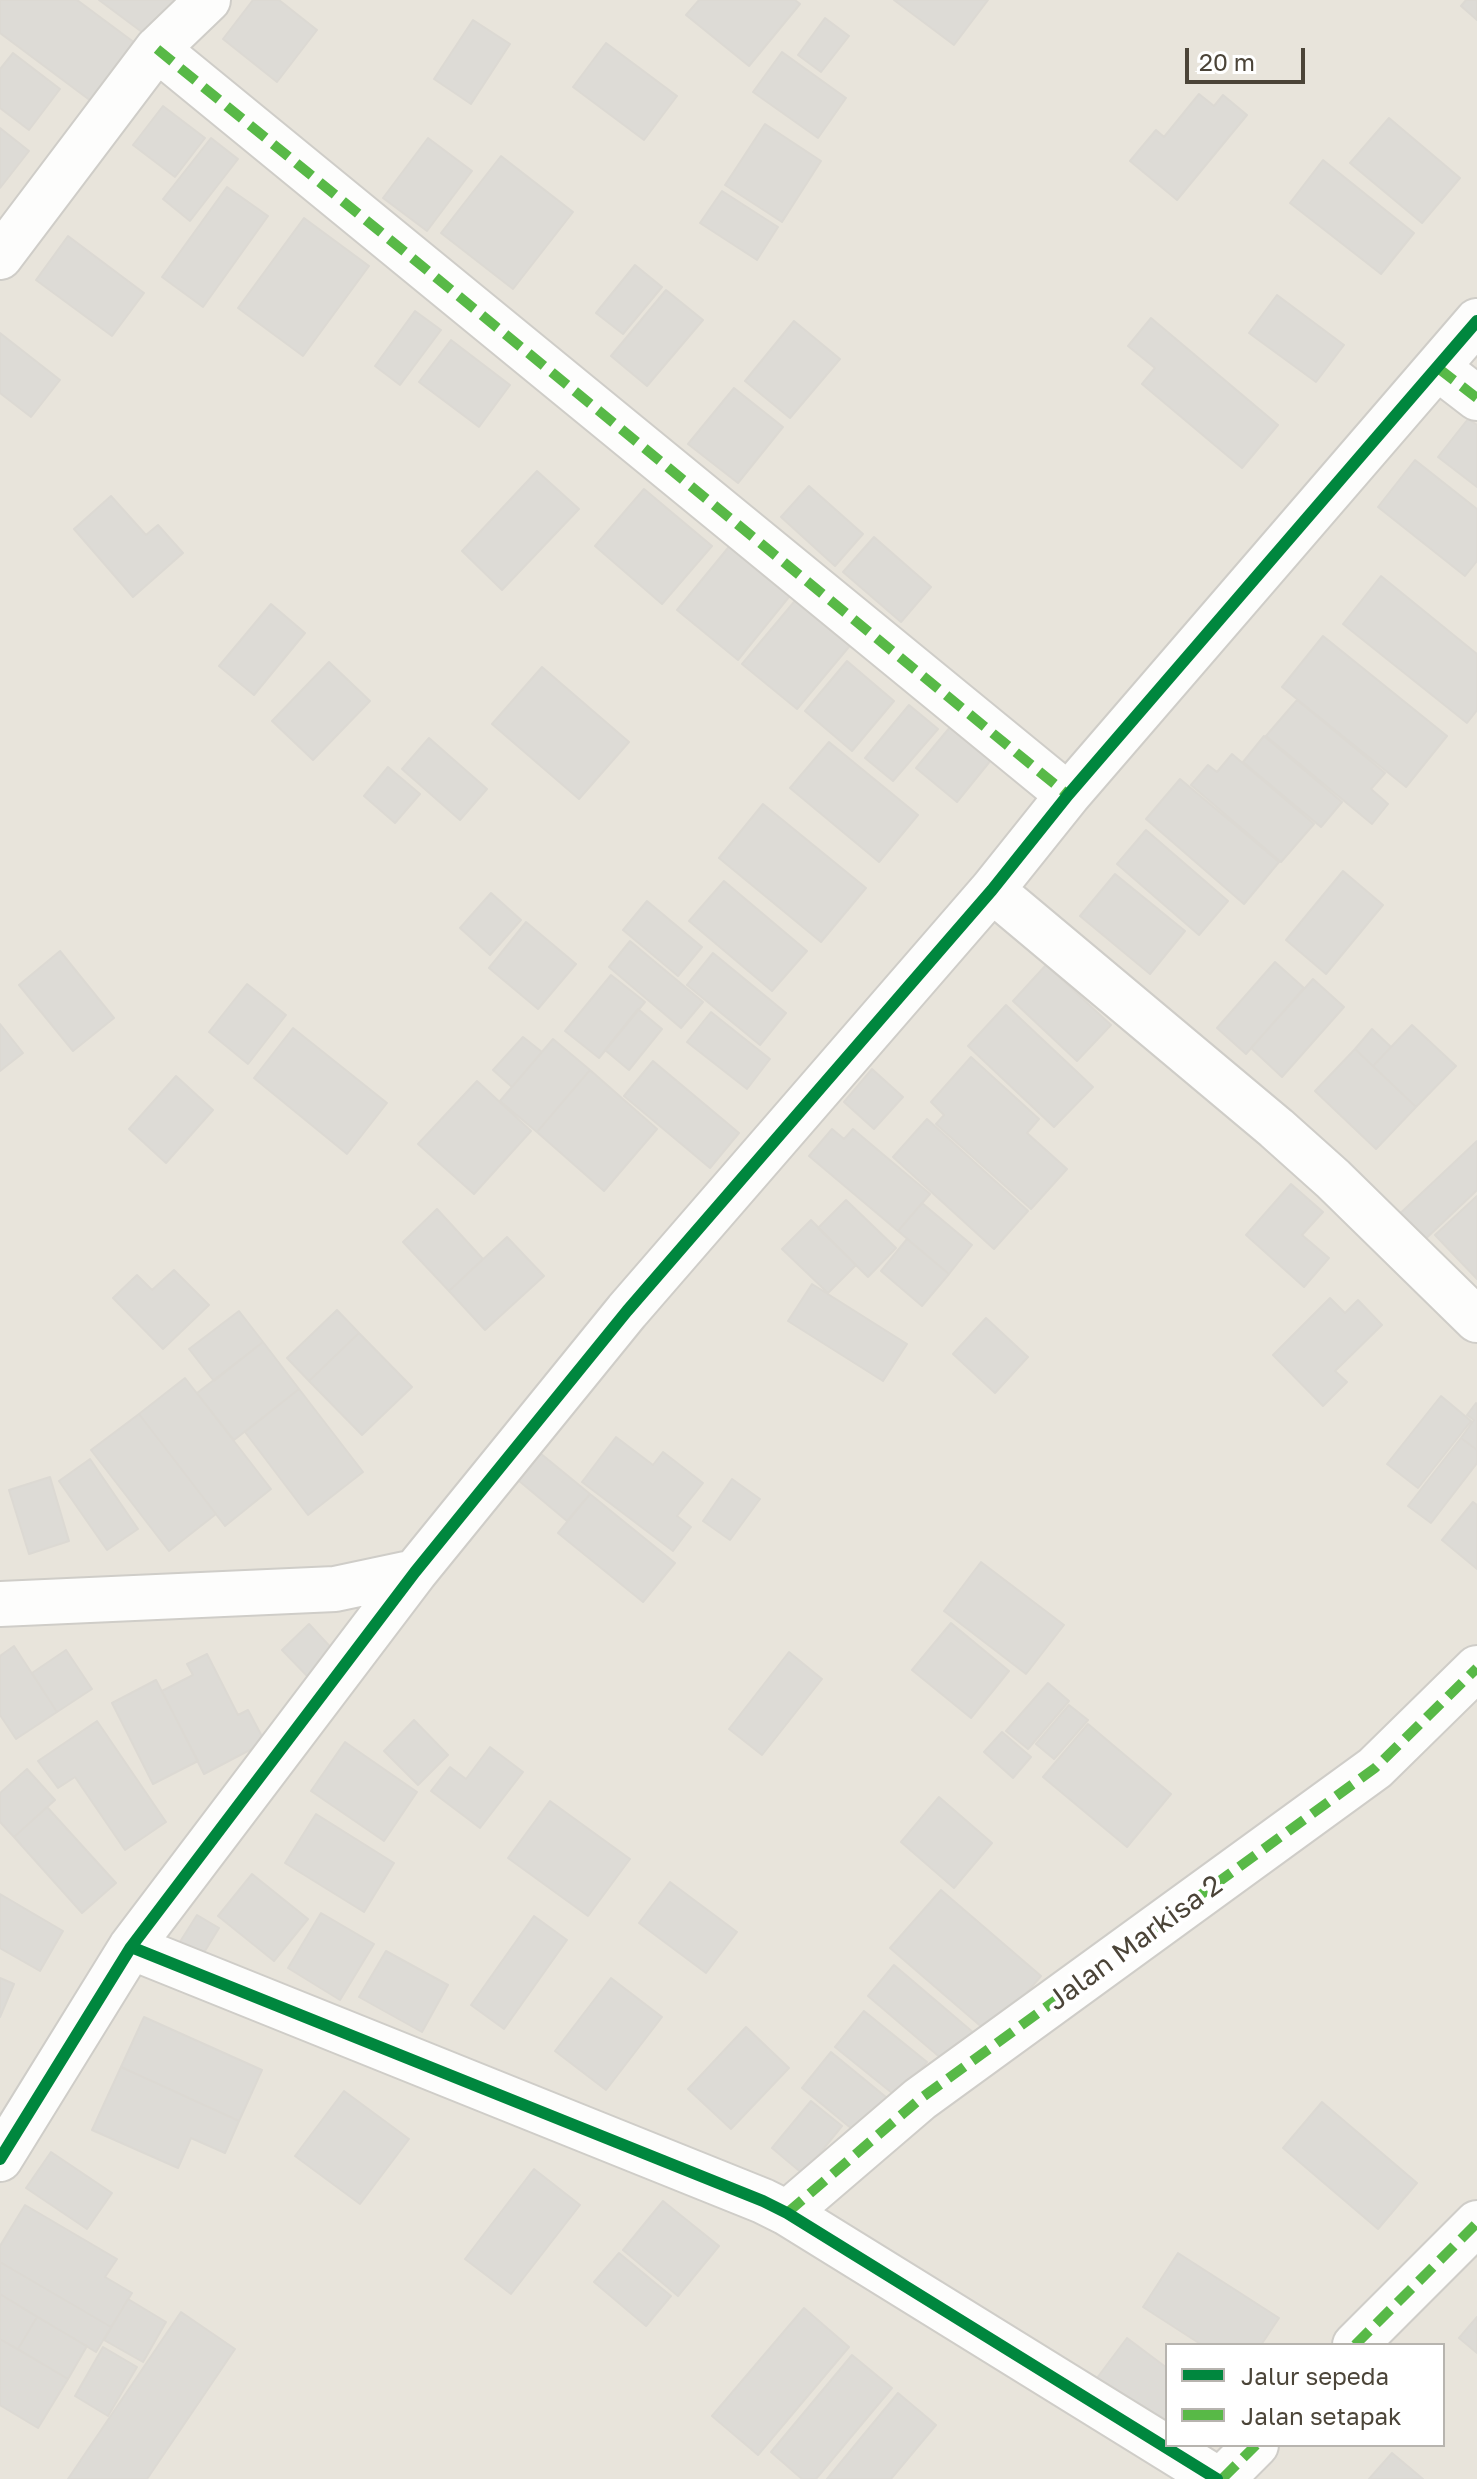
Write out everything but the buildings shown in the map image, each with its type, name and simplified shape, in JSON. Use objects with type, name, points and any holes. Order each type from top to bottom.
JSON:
[{"type":"street","points":[[0,257],[157,49],[208,0]]},
{"type":"street","points":[[157,49],[1068,795]]},
{"type":"street","points":[[0,2159],[131,1947],[415,1572],[627,1311],[992,890],[1068,795],[1477,321]]},
{"type":"street","points":[[1438,368],[1477,398]]},
{"type":"street","points":[[992,890],[1299,1148],[1477,1320]]},
{"type":"street","points":[[0,1604],[335,1589],[415,1572]]},
{"type":"street","name":"Jalan Markisa 2","points":[[787,2213],[920,2099],[1375,1768],[1477,1668]]},
{"type":"street","points":[[131,1947],[763,2201],[1165,2445]]},
{"type":"street","points":[[1357,2343],[1477,2223]]},
{"type":"street","points":[[1168,2447],[1220,2479],[1254,2447]]},
{"type":"shaded area","points":[[0,0],[1477,0],[1477,2479],[0,2479]]},
{"type":"marked path","points":[[157,49],[1068,795]]},
{"type":"marked path","points":[[1438,368],[1477,398]]},
{"type":"marked path","points":[[787,2213],[920,2099],[1375,1768],[1477,1668]]},
{"type":"marked path","points":[[1357,2343],[1477,2223]]},
{"type":"marked path","points":[[1222,2479],[1254,2447]]},
{"type":"cycle path","points":[[0,2159],[131,1947],[415,1572],[627,1311],[992,890],[1068,795],[1477,321]]},
{"type":"cycle path","points":[[131,1947],[763,2201],[1165,2447]]},
{"type":"cycle path","points":[[1165,2447],[1217,2479]]}]
